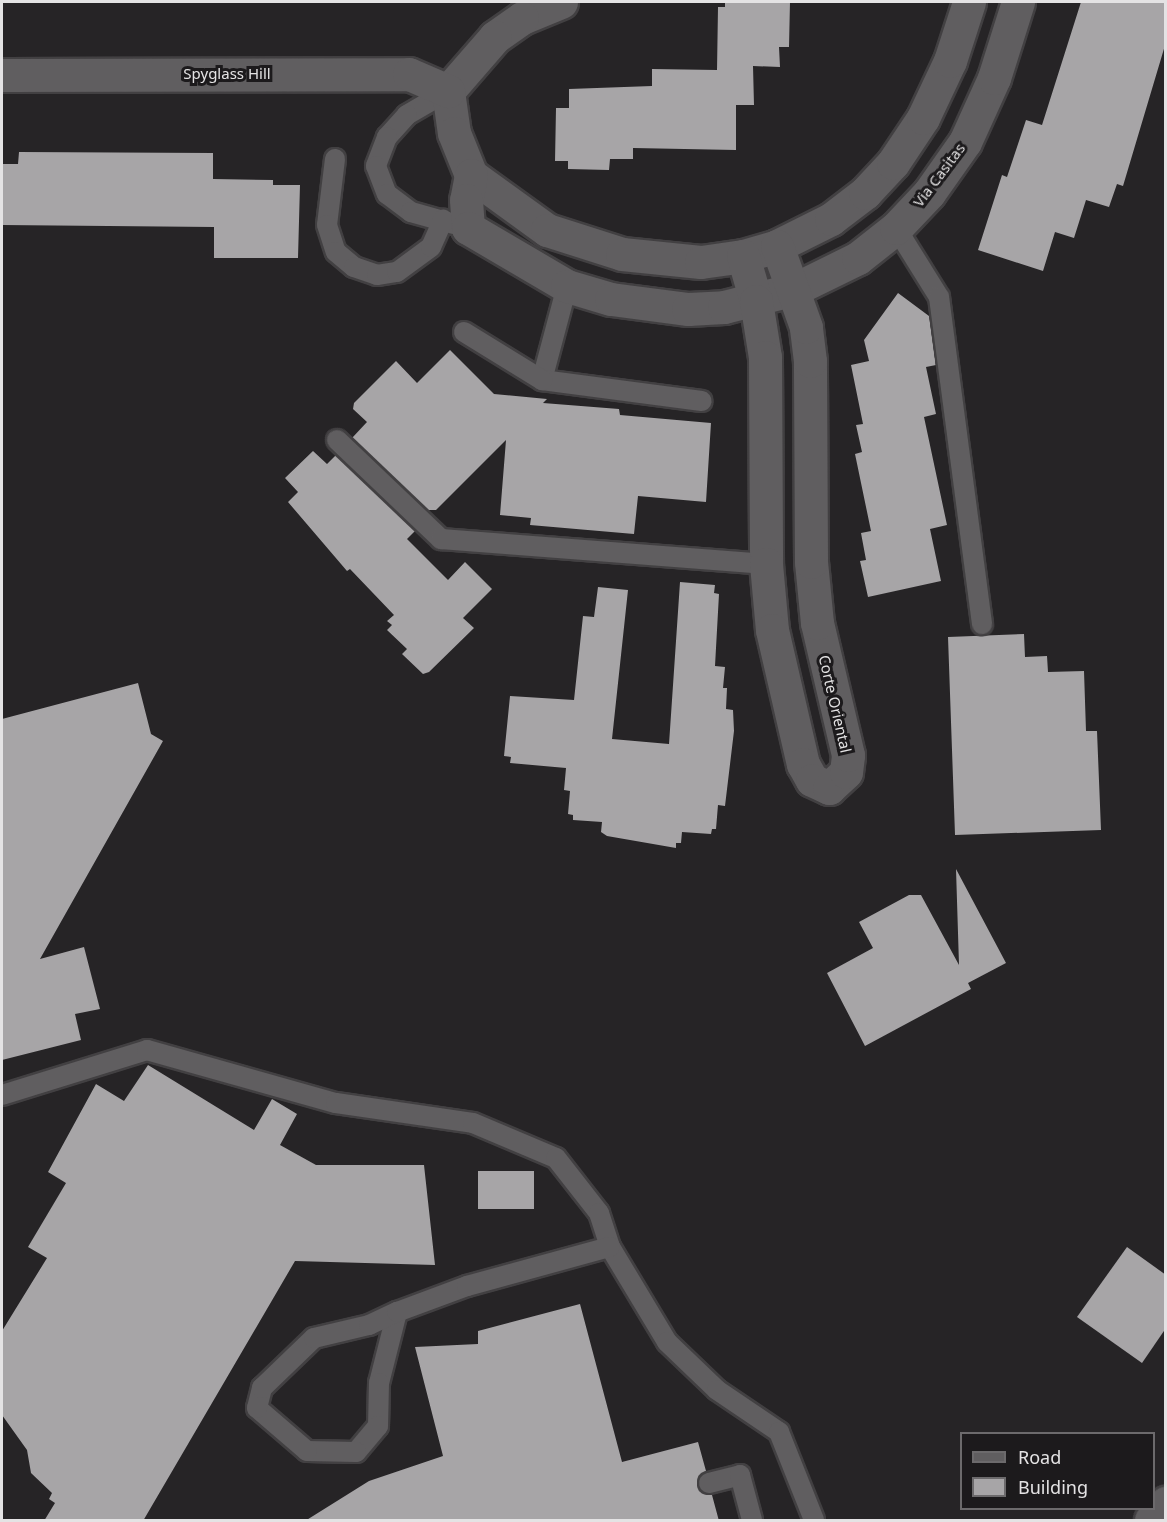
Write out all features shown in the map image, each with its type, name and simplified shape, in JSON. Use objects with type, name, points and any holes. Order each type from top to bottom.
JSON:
[{"type":"street","points":[[561,2],[522,18],[495,37],[448,92],[454,133],[471,175],[547,230],[622,254],[701,262],[742,256],[777,246],[831,219],[865,193],[893,163],[928,109],[950,61],[969,2]]},
{"type":"street","name":"Via Casitas","points":[[756,302],[795,290],[858,258],[896,228],[929,193],[965,142],[994,78],[1018,2]]},
{"type":"street","name":"Spyglass Hill","points":[[2,75],[409,74],[448,92]]},
{"type":"street","points":[[471,175],[466,200],[456,224],[567,286],[651,306],[688,309],[756,302]]},
{"type":"street","name":"Corte Oriental","points":[[742,256],[756,302],[765,357],[766,564],[772,630],[803,764],[812,780],[829,788],[846,772],[848,755],[817,623],[811,562],[810,361],[795,290],[777,246]]},
{"type":"street","points":[[1151,1521],[1166,1503]]},
{"type":"lane","points":[[448,92],[407,115],[387,137],[376,166],[387,194],[411,212],[456,224]]},
{"type":"lane","points":[[334,159],[327,225],[336,252],[354,267],[377,275],[397,272],[431,247],[456,224]]},
{"type":"lane","points":[[896,228],[939,297],[982,624]]},
{"type":"lane","points":[[542,380],[567,286]]},
{"type":"lane","points":[[464,332],[542,380],[702,401]]},
{"type":"lane","points":[[337,440],[441,539],[766,564]]},
{"type":"lane","points":[[2,1095],[147,1050],[336,1103],[473,1123],[556,1158],[598,1213],[610,1247],[667,1342],[717,1389],[779,1431],[814,1521]]},
{"type":"lane","points":[[397,1312],[379,1383],[378,1426],[356,1452],[307,1450],[257,1408],[262,1388],[314,1338],[369,1325],[397,1312],[467,1286],[610,1247]]},
{"type":"lane","points":[[710,1483],[740,1475],[752,1521]]},
{"type":"building","points":[[725,2],[790,2],[789,47],[779,47],[780,67],[753,66],[754,105],[736,105],[736,150],[633,148],[633,159],[610,159],[609,170],[568,169],[568,161],[555,161],[556,108],[569,108],[569,89],[652,86],[652,69],[717,70],[718,7],[725,7]]},
{"type":"building","points":[[1081,2],[1166,2],[1166,42],[1123,186],[1117,184],[1109,207],[1086,200],[1074,238],[1055,232],[1043,271],[978,250],[1002,175],[1007,177],[1026,120],[1042,125]]},
{"type":"building","points":[[19,152],[213,153],[213,179],[273,180],[273,185],[300,185],[298,258],[214,258],[214,227],[2,225],[2,164],[18,164]]},
{"type":"building","points":[[898,293],[929,316],[936,365],[926,367],[936,414],[924,417],[947,525],[930,529],[941,581],[868,597],[860,561],[866,560],[861,533],[871,531],[855,454],[862,452],[856,425],[863,424],[851,365],[869,361],[864,340]]},
{"type":"building","points":[[450,350],[494,394],[547,399],[543,403],[619,409],[620,415],[711,423],[706,502],[638,496],[634,534],[530,525],[531,518],[500,515],[506,440],[436,510],[428,510],[352,438],[367,422],[353,409],[354,403],[396,361],[417,383]]},
{"type":"building","points":[[313,451],[327,464],[336,455],[415,531],[407,539],[448,580],[465,562],[492,589],[463,618],[474,628],[429,672],[423,674],[402,654],[407,649],[387,630],[392,625],[387,621],[394,615],[350,569],[347,571],[288,502],[298,492],[285,478]]},
{"type":"building","points":[[680,582],[715,585],[714,593],[719,594],[715,666],[725,667],[723,688],[727,688],[726,709],[733,710],[734,731],[725,806],[718,805],[716,829],[712,829],[711,834],[682,832],[681,843],[676,843],[676,848],[607,836],[601,832],[602,822],[573,820],[573,815],[568,814],[570,791],[564,790],[566,768],[510,763],[511,757],[504,756],[510,696],[574,700],[583,616],[594,617],[598,587],[628,590],[612,739],[669,744]]},
{"type":"building","points":[[1024,634],[1025,657],[1047,656],[1048,672],[1084,671],[1086,731],[1097,731],[1101,830],[955,835],[948,637]]},
{"type":"building","points":[[138,683],[151,734],[163,741],[40,959],[84,947],[100,1009],[75,1014],[81,1040],[2,1060],[2,719]]},
{"type":"building","points":[[956,869],[1006,963],[968,983],[971,989],[865,1046],[827,973],[873,948],[859,922],[909,895],[921,895],[959,965]]},
{"type":"building","points":[[148,1065],[254,1130],[272,1099],[297,1114],[280,1145],[316,1165],[424,1165],[435,1265],[295,1261],[143,1521],[44,1521],[55,1503],[49,1499],[52,1493],[31,1473],[27,1450],[2,1415],[2,1331],[47,1258],[28,1247],[66,1183],[48,1172],[96,1084],[124,1101]]},
{"type":"building","points":[[478,1171],[534,1171],[534,1209],[478,1209]]},
{"type":"building","points":[[1127,1247],[1166,1275],[1166,1328],[1142,1363],[1077,1317]]},
{"type":"building","points":[[580,1304],[622,1462],[698,1442],[706,1471],[700,1475],[697,1485],[701,1492],[712,1495],[719,1521],[305,1521],[369,1481],[443,1456],[415,1347],[478,1344],[478,1331]]}]
